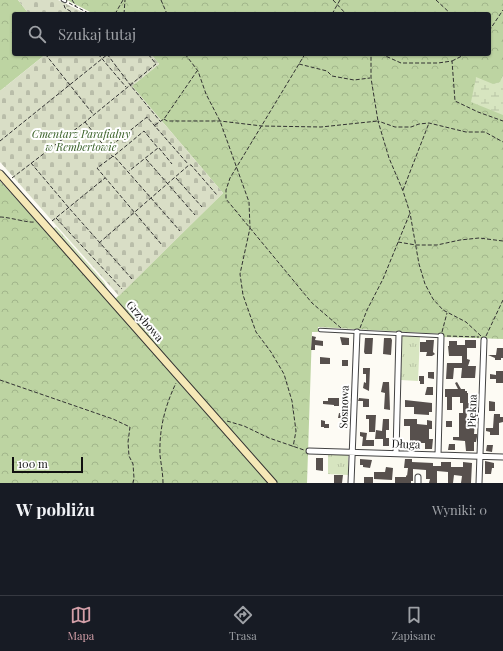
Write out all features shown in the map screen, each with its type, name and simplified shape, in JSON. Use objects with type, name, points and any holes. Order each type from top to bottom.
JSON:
[{"type":"street","name":"Grzybowa","points":[[0,174],[273,483]]},
{"type":"street","name":"Sosnowa","points":[[351,483],[357,332]]},
{"type":"street","points":[[396,453],[399,334]]},
{"type":"street","points":[[438,455],[441,336]]},
{"type":"street","name":"Piękna","points":[[479,483],[484,340]]},
{"type":"street","name":"Długa","points":[[309,451],[503,457]]},
{"type":"street","points":[[418,477],[418,483]]},
{"type":"lane","points":[[320,330],[441,336]]},
{"type":"path","points":[[72,0],[76,6]]},
{"type":"path","points":[[116,12],[124,0]]},
{"type":"path","points":[[124,0],[124,12]]},
{"type":"path","points":[[161,0],[165,12]]},
{"type":"path","points":[[333,0],[344,12]]},
{"type":"path","points":[[333,12],[340,0]]},
{"type":"path","points":[[436,0],[449,12]]},
{"type":"path","points":[[64,1],[86,12]]},
{"type":"path","points":[[64,1],[65,8],[73,12]]},
{"type":"path","points":[[491,28],[503,10]]},
{"type":"path","points":[[47,56],[94,114]]},
{"type":"path","points":[[0,141],[104,56]]},
{"type":"path","points":[[109,56],[160,121]]},
{"type":"path","points":[[12,178],[32,164],[156,64],[150,56]]},
{"type":"path","points":[[187,56],[198,71],[206,94],[220,121],[249,202],[250,228],[240,274],[243,295],[256,332],[271,352],[284,374],[292,402],[296,431],[293,447]]},
{"type":"path","points":[[304,56],[230,178],[226,190],[226,198],[312,303],[345,331]]},
{"type":"path","points":[[371,56],[371,78],[378,121],[389,158],[403,191],[410,213],[418,264],[425,284],[433,299],[443,310],[447,312],[466,322],[482,337],[441,336],[447,312]]},
{"type":"path","points":[[385,56],[401,64],[438,63],[452,61],[462,56]]},
{"type":"path","points":[[102,58],[126,88]]},
{"type":"path","points":[[452,61],[455,101],[478,112],[503,121]]},
{"type":"path","points":[[298,64],[327,71],[332,76],[354,80],[371,78]]},
{"type":"path","points":[[155,125],[164,119],[198,71]]},
{"type":"path","points":[[106,150],[147,117],[189,165],[191,165],[218,195]]},
{"type":"path","points":[[164,119],[167,121],[220,121],[262,126],[321,127],[378,121],[395,127],[411,127],[429,123],[466,132],[485,132],[503,142]]},
{"type":"path","points":[[85,122],[106,150],[128,171],[180,231]]},
{"type":"path","points":[[403,191],[429,123]]},
{"type":"path","points":[[162,245],[97,168],[144,131],[172,164]]},
{"type":"path","points":[[128,171],[158,148]]},
{"type":"path","points":[[145,158],[195,215]]},
{"type":"path","points":[[32,164],[68,208],[132,279]]},
{"type":"path","points":[[99,243],[189,165]]},
{"type":"path","points":[[176,177],[202,207]]},
{"type":"path","points":[[52,222],[105,178]]},
{"type":"path","points":[[357,332],[360,329],[367,310],[383,279],[410,213]]},
{"type":"path","points":[[0,217],[30,223],[41,220]]},
{"type":"path","points":[[56,218],[122,290]]},
{"type":"path","points":[[398,242],[416,246],[437,245],[479,238],[503,241]]},
{"type":"path","points":[[484,340],[503,300]]},
{"type":"path","points":[[163,483],[160,455],[162,422],[168,400],[179,377]]},
{"type":"path","points":[[0,380],[130,427],[128,442],[129,456],[133,464],[133,483]]},
{"type":"path","points":[[226,421],[232,422],[268,438],[309,451]]},
{"type":"green space","points":[[0,0],[18,0],[27,12],[12,12],[12,56],[44,56],[0,91]]},
{"type":"green space","points":[[18,0],[58,0],[83,12],[27,12]]},
{"type":"green space","points":[[67,0],[503,0],[503,339],[444,337],[443,334],[318,327],[318,332],[312,332],[307,483],[0,483],[0,181],[106,298],[113,301],[223,193],[132,86],[159,64],[153,56],[491,56],[491,12],[90,12]]},
{"type":"green space","name":"Cmentarz Parafialny w Rembertowie","points":[[44,56],[153,56],[159,64],[132,86],[223,193],[119,296],[0,162],[0,91]]},
{"type":"green space","points":[[503,75],[503,115],[471,102],[476,77],[493,84],[500,82]]},
{"type":"green space","points":[[56,227],[104,282],[111,295],[52,229]]},
{"type":"green space","points":[[402,335],[420,336],[418,381],[401,380]]},
{"type":"green space","points":[[328,454],[348,455],[348,475],[328,474]]},
{"type":"building","points":[[312,336],[316,337],[315,340],[323,341],[323,346],[315,345],[315,350],[311,350]]},
{"type":"building","points":[[340,337],[349,338],[349,345],[342,345]]},
{"type":"building","points":[[365,338],[373,338],[372,354],[365,354],[364,352]]},
{"type":"building","points":[[384,338],[391,338],[392,340],[391,355],[383,354]]},
{"type":"building","points":[[426,340],[434,340],[433,352],[435,354],[432,356],[426,356],[427,352],[420,352],[420,342],[426,342]]},
{"type":"building","points":[[465,340],[476,340],[476,348],[467,348],[467,359],[470,360],[468,366],[476,366],[475,378],[461,378],[462,368],[454,368],[453,379],[446,379],[447,363],[462,363],[462,356],[449,356],[449,341],[457,341],[457,345],[465,345]]},
{"type":"building","points":[[497,348],[503,348],[503,358],[501,358],[501,360],[495,360],[495,358],[488,355],[496,355]]},
{"type":"building","points":[[320,357],[330,358],[330,364],[320,364]]},
{"type":"building","points":[[342,360],[348,360],[348,366],[342,366]]},
{"type":"building","points":[[363,368],[370,368],[369,391],[363,388],[364,382],[366,383],[366,374],[363,374]]},
{"type":"building","points":[[496,371],[503,371],[503,383],[496,383],[496,379],[490,379],[490,374],[496,375]]},
{"type":"building","points":[[428,372],[434,372],[434,379],[428,378]]},
{"type":"building","points":[[419,376],[424,376],[424,384],[420,384]]},
{"type":"building","points":[[383,382],[389,382],[390,410],[384,409],[385,393],[381,392]]},
{"type":"building","points":[[457,382],[461,389],[465,389],[465,391],[467,391],[468,403],[473,404],[472,414],[467,413],[466,421],[475,421],[474,434],[477,434],[477,437],[476,442],[474,442],[474,451],[466,451],[465,441],[453,440],[453,437],[459,437],[459,413],[463,413],[463,403],[460,403],[460,397],[452,397],[452,410],[447,410],[447,397],[445,397],[445,389],[458,389],[455,383]]},
{"type":"building","points":[[427,387],[433,387],[433,395],[425,395]]},
{"type":"building","points":[[341,391],[345,391],[345,393],[347,393],[347,398],[341,398]]},
{"type":"building","points":[[328,398],[339,398],[339,406],[323,404],[323,401],[328,401]]},
{"type":"building","points":[[359,398],[369,399],[369,407],[363,407],[363,401],[358,401]]},
{"type":"building","points":[[405,400],[432,403],[432,412],[429,412],[429,415],[414,414],[414,407],[405,407]]},
{"type":"building","points":[[489,401],[495,402],[495,411],[489,411]]},
{"type":"building","points":[[339,413],[346,414],[346,418],[338,418]]},
{"type":"building","points":[[494,414],[500,414],[500,417],[503,417],[503,422],[499,423],[499,435],[490,435],[490,432],[486,431],[486,428],[493,428]]},
{"type":"building","points":[[366,415],[376,415],[375,432],[369,432],[369,419],[366,419]]},
{"type":"building","points":[[383,419],[389,419],[389,430],[386,430],[386,438],[389,438],[389,446],[383,446],[383,439],[375,439],[376,430],[382,431]]},
{"type":"building","points":[[404,419],[417,419],[417,424],[427,425],[427,420],[432,421],[432,429],[429,429],[429,439],[433,439],[432,449],[425,449],[425,443],[412,443],[412,448],[403,447],[403,441],[410,441],[410,426],[404,426]]},
{"type":"building","points":[[321,420],[325,421],[325,424],[329,424],[329,428],[321,427]]},
{"type":"building","points":[[446,421],[452,421],[452,427],[446,427]]},
{"type":"building","points":[[360,432],[367,433],[366,440],[374,440],[374,446],[362,446],[363,437],[360,436]]},
{"type":"building","points":[[449,444],[455,444],[455,450],[448,450]]},
{"type":"building","points":[[487,445],[493,445],[492,452],[486,451]]},
{"type":"building","points":[[316,458],[323,458],[323,471],[316,470]]},
{"type":"building","points":[[360,459],[372,460],[370,468],[360,465]]},
{"type":"building","points":[[405,459],[412,459],[412,462],[433,463],[433,466],[441,466],[441,462],[451,462],[451,467],[463,467],[463,462],[472,463],[471,483],[461,483],[462,476],[454,475],[453,483],[448,483],[448,472],[437,471],[437,483],[429,483],[430,479],[426,479],[426,470],[413,469],[413,481],[411,481],[411,483],[395,483],[395,477],[407,476],[408,468],[404,468]]},
{"type":"building","points":[[485,461],[494,463],[494,468],[492,468],[491,474],[485,474]]},
{"type":"building","points":[[386,467],[393,468],[392,480],[374,479],[374,472],[385,472]]},
{"type":"building","points":[[334,475],[343,475],[342,483],[334,483]]},
{"type":"building","points":[[364,477],[373,477],[373,483],[364,483]]}]
